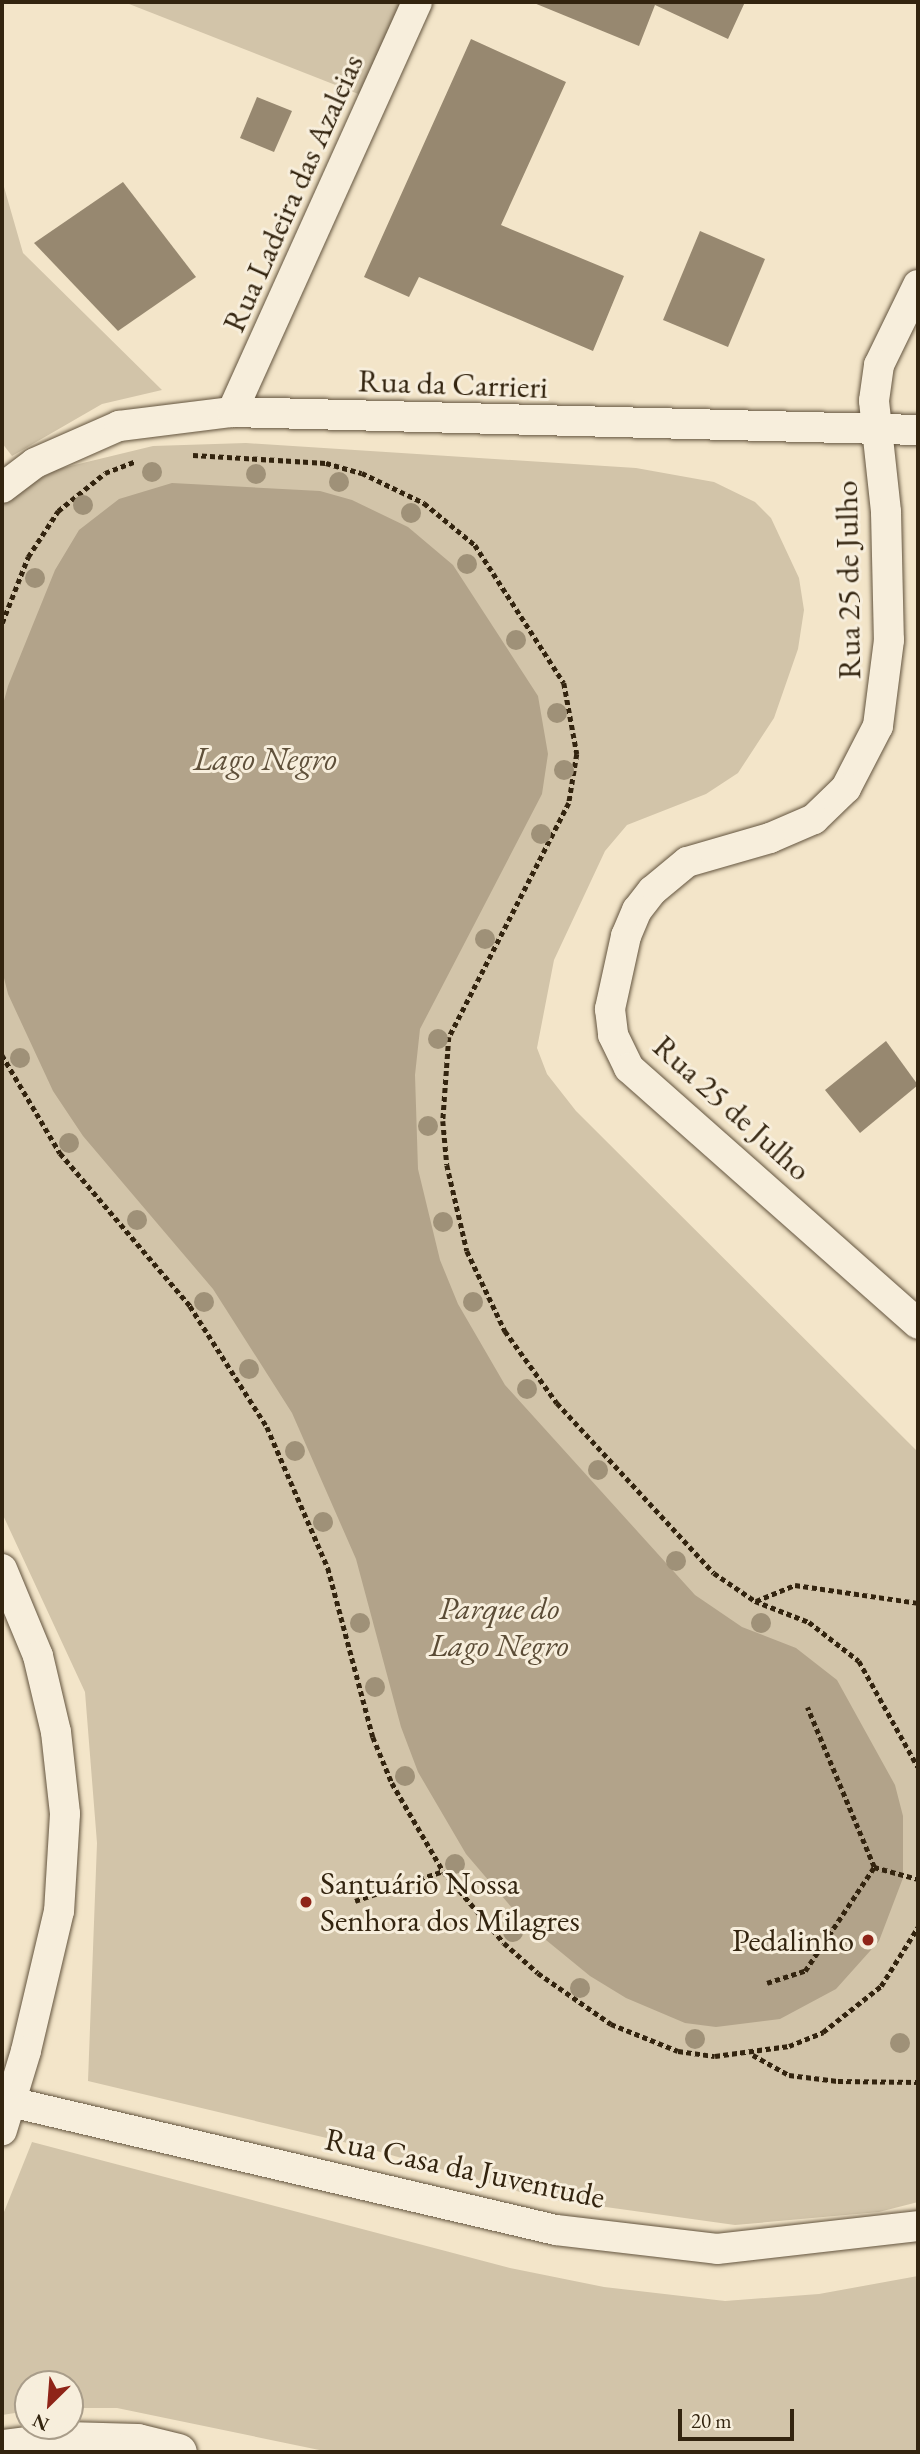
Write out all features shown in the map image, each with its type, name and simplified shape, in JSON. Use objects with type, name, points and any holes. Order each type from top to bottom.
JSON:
[{"type":"street","name":"Rua Ladeira das Azaleias","points":[[232,412],[417,2]]},
{"type":"street","name":"Rua 25 de Julho","points":[[915,1313],[653,1093],[629,1068],[613,1035],[610,1009],[626,936],[637,910],[652,891],[687,862],[769,838],[814,819],[846,788],[878,726],[888,640],[886,512],[874,401],[879,365],[918,285]]},
{"type":"street","name":"Rua da Carrieri","points":[[2,488],[35,463],[119,426],[232,412],[918,430]]},
{"type":"street","points":[[2,1569],[38,1656],[56,1732],[65,1814],[59,1911],[5,2111]]},
{"type":"street","name":"Rua Casa da Juventude","points":[[5,2111],[556,2230],[718,2249],[918,2226]]},
{"type":"street","points":[[2,2448],[66,2440],[137,2442],[178,2452]]},
{"type":"path","points":[[183,454],[290,457],[326,463],[362,473],[424,503],[475,545],[564,683],[577,754],[569,803],[449,1037],[443,1121],[453,1198],[484,1292],[529,1367],[696,1556],[755,1601],[809,1622],[859,1661],[918,1767]]},
{"type":"path","points":[[2,623],[28,558],[58,511],[105,473],[148,458]]},
{"type":"path","points":[[2,1055],[60,1153],[190,1306],[267,1427],[328,1568],[373,1737],[392,1783],[443,1871],[504,1943],[538,1973],[611,2024],[678,2051],[752,2054],[789,2046],[853,2012],[881,1986],[918,1927]]},
{"type":"path","points":[[755,1601],[794,1585],[918,1603]]},
{"type":"path","points":[[807,1707],[874,1867]]},
{"type":"path","points":[[874,1867],[918,1879]]},
{"type":"path","points":[[767,1983],[805,1970],[874,1867]]},
{"type":"path","points":[[355,1901],[443,1871]]},
{"type":"path","points":[[752,2054],[789,2075],[838,2081],[918,2082]]},
{"type":"green space","points":[[124,2],[402,2],[361,95]]},
{"type":"green space","points":[[2,180],[23,253],[162,390],[102,404],[12,456],[2,443]]},
{"type":"green space","name":"Parque do Lago Negro","points":[[246,443],[636,468],[714,482],[755,502],[771,518],[799,578],[804,610],[798,649],[774,718],[738,773],[706,794],[627,825],[605,851],[554,960],[537,1048],[547,1074],[576,1111],[918,1452],[918,2202],[879,2212],[735,2225],[541,2198],[356,2145],[88,2081],[97,1843],[85,1692],[2,1513],[2,504],[18,490],[58,469],[153,446]]},
{"type":"green space","points":[[32,2142],[510,2268],[604,2287],[725,2301],[819,2294],[918,2276],[918,2452],[329,2452],[117,2408],[84,2408],[84,2370],[14,2370],[14,2413],[2,2415],[2,2217]]},
{"type":"water","name":"Lago Negro","points":[[172,483],[320,491],[352,500],[408,527],[453,565],[538,696],[548,754],[542,794],[420,1029],[415,1075],[418,1169],[440,1260],[458,1304],[505,1385],[695,1595],[742,1627],[796,1648],[837,1680],[895,1785],[903,1816],[903,1878],[879,1941],[836,1989],[780,2019],[716,2027],[685,2023],[626,1998],[590,1976],[524,1922],[466,1854],[418,1772],[401,1727],[356,1559],[292,1413],[213,1289],[83,1136],[53,1091],[8,994],[2,970],[2,708],[8,686],[55,570],[79,530],[119,499]]},
{"type":"building","points":[[745,2],[728,39],[655,5],[639,46],[534,3]]},
{"type":"building","points":[[471,39],[566,82],[501,225],[624,276],[593,351],[419,277],[409,297],[364,277]]},
{"type":"building","points":[[257,97],[292,111],[274,152],[240,138]]},
{"type":"building","points":[[123,182],[196,277],[118,331],[34,243]]},
{"type":"building","points":[[700,231],[765,259],[728,347],[663,320]]},
{"type":"building","points":[[886,1041],[918,1085],[860,1133],[825,1090]]},
{"type":"place","name":"Santuário Nossa Senhora dos Milagres","points":[[306,1902]]},
{"type":"place","name":"Pedalinho","points":[[868,1940]]}]
